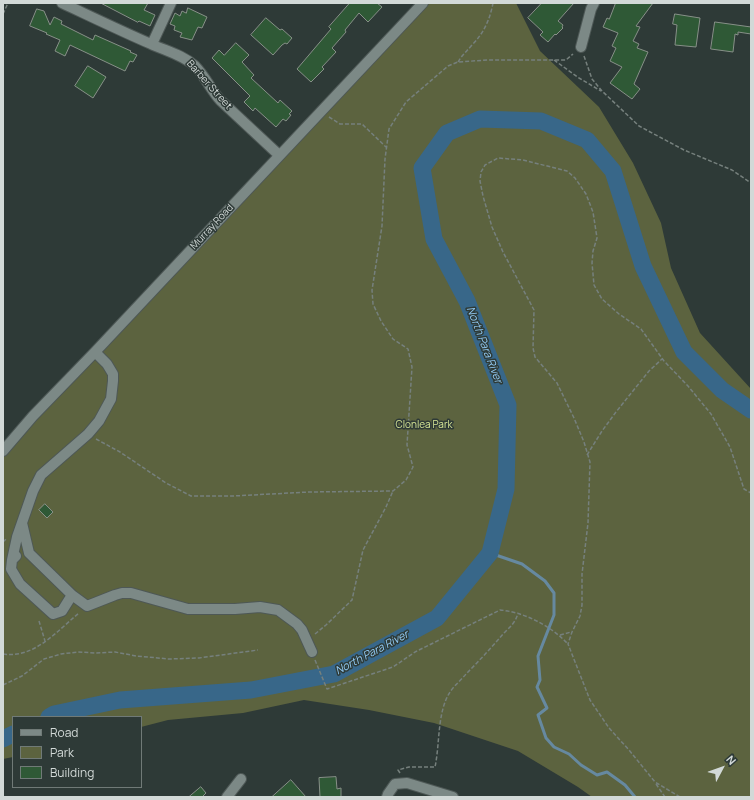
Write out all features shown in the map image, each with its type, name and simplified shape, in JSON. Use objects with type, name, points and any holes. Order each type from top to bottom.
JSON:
[{"type":"street","name":"Barber Street","points":[[62,3],[185,58],[203,75],[214,94],[279,155]]},
{"type":"street","points":[[152,44],[171,3]]},
{"type":"street","name":"Murray Road","points":[[3,451],[33,416],[423,3]]},
{"type":"street","points":[[581,47],[591,8],[594,3]]},
{"type":"street","points":[[72,595],[62,611],[53,614],[20,584],[11,569],[17,537],[32,491],[41,475],[88,434],[106,409],[111,399],[113,381],[110,368],[95,352]]},
{"type":"street","points":[[22,523],[29,553],[72,595],[86,606],[122,593],[131,593],[188,609],[235,609],[260,607],[278,610],[297,624],[312,652]]},
{"type":"street","points":[[12,560],[20,552],[29,553]]},
{"type":"street","points":[[227,797],[241,779]]},
{"type":"street","points":[[387,797],[395,784],[407,783],[453,797]]},
{"type":"path","points":[[3,14],[8,3]]},
{"type":"path","points":[[458,62],[461,55],[473,44],[484,29],[493,3]]},
{"type":"path","points":[[306,639],[319,632],[352,600],[363,550],[386,507],[393,490],[406,480],[413,468],[407,445],[412,367],[408,349],[393,339],[373,304],[373,277],[382,226],[386,147],[389,129],[406,102],[448,66],[458,62],[528,59],[566,60],[581,47],[592,79],[602,91],[639,126],[684,150],[732,170],[751,183]]},
{"type":"path","points":[[554,60],[579,78],[602,91]]},
{"type":"path","points":[[320,112],[340,124],[362,124],[386,147]]},
{"type":"path","points":[[568,644],[580,616],[582,605],[582,574],[588,523],[590,462],[574,418],[557,383],[535,357],[533,348],[534,310],[502,252],[492,228],[480,181],[481,172],[485,165],[498,158],[523,160],[568,171],[575,178],[586,194],[593,212],[597,238],[593,251],[592,263],[594,285],[602,299],[619,314],[641,329],[662,358],[712,414],[730,447],[744,489],[751,493]]},
{"type":"path","points":[[587,455],[616,412],[649,371],[662,358]]},
{"type":"path","points":[[88,434],[120,452],[166,483],[191,496],[233,496],[393,490]]},
{"type":"path","points":[[3,654],[11,656],[35,649],[86,606]]},
{"type":"path","points":[[320,671],[327,689],[393,667],[415,652],[500,610],[510,611],[541,624],[560,635],[568,644],[590,700],[609,728],[655,782],[665,797]]},
{"type":"path","points":[[407,783],[398,770],[409,767],[436,767],[441,719],[444,705],[450,692],[516,620],[518,614]]},
{"type":"path","points":[[39,621],[45,641]]},
{"type":"path","points":[[560,635],[572,632]]},
{"type":"path","points":[[3,685],[22,676],[44,659],[61,654],[78,652],[115,652],[136,656],[169,659],[199,658],[258,650]]},
{"type":"path","points":[[655,782],[680,797]]},
{"type":"green space","name":"Clonlea Park","points":[[423,3],[516,3],[540,51],[599,107],[633,163],[661,223],[671,268],[700,333],[751,389],[751,797],[592,797],[518,751],[434,723],[369,710],[304,700],[243,713],[168,720],[142,727],[142,716],[12,716],[12,757],[3,759],[3,451]]},
{"type":"building","points":[[101,3],[148,3],[144,10],[155,15],[150,26],[139,21],[138,22]]},
{"type":"building","points":[[350,3],[377,3],[382,7],[368,22],[359,13],[345,30],[346,32],[332,48],[336,52],[322,67],[324,69],[311,82],[297,69],[331,29],[329,27]]},
{"type":"building","points":[[542,3],[574,3],[558,21],[563,25],[563,28],[548,42],[540,35],[543,32],[528,18]]},
{"type":"building","points":[[616,3],[653,3],[636,26],[640,27],[633,41],[639,44],[637,48],[648,52],[634,84],[640,89],[632,99],[610,83],[622,67],[610,61],[616,48],[612,46],[618,33],[603,27],[607,18],[609,19]]},
{"type":"building","points":[[188,8],[207,17],[202,28],[198,27],[192,40],[180,37],[182,33],[174,30],[175,26],[170,24],[175,13],[180,16],[182,11],[186,13]]},
{"type":"building","points":[[37,9],[44,11],[50,25],[54,17],[62,21],[61,24],[93,40],[95,35],[137,55],[133,62],[130,61],[125,71],[70,45],[65,56],[55,51],[60,40],[30,26]]},
{"type":"building","points":[[675,14],[700,18],[696,47],[675,45],[677,25],[673,24]]},
{"type":"building","points":[[266,18],[292,38],[287,44],[285,43],[282,45],[273,55],[251,35]]},
{"type":"building","points":[[715,22],[751,27],[751,34],[738,32],[738,35],[735,34],[733,52],[711,49]]},
{"type":"building","points":[[236,43],[249,55],[242,62],[254,75],[251,78],[278,103],[280,100],[292,111],[289,114],[291,115],[286,121],[283,119],[276,127],[255,108],[253,111],[244,102],[250,96],[212,58],[219,50],[224,55]]},
{"type":"building","points":[[88,66],[106,77],[93,98],[75,86]]},
{"type":"building","points":[[45,504],[53,512],[47,518],[39,510]]},
{"type":"building","points":[[336,777],[337,789],[341,788],[341,797],[320,797],[319,778]]},
{"type":"building","points":[[291,780],[306,797],[272,797]]},
{"type":"building","points":[[201,787],[206,793],[202,797],[189,797]]},
{"type":"waterway","name":"North Para River","points":[[51,716],[120,700],[251,690],[334,674],[437,618],[490,553],[506,489],[508,405],[467,301],[434,239],[422,168],[447,133],[480,119],[541,121],[587,140],[613,171],[643,266],[684,352],[722,390],[751,410]]},
{"type":"waterway","points":[[490,553],[522,564],[545,581],[554,593],[554,615],[538,656],[540,680],[537,687],[547,708],[538,715],[546,738],[554,747],[569,754],[581,765],[597,775],[607,772],[625,785],[635,797]]},
{"type":"waterway","name":"North Para River","points":[[3,739],[12,734]]}]
